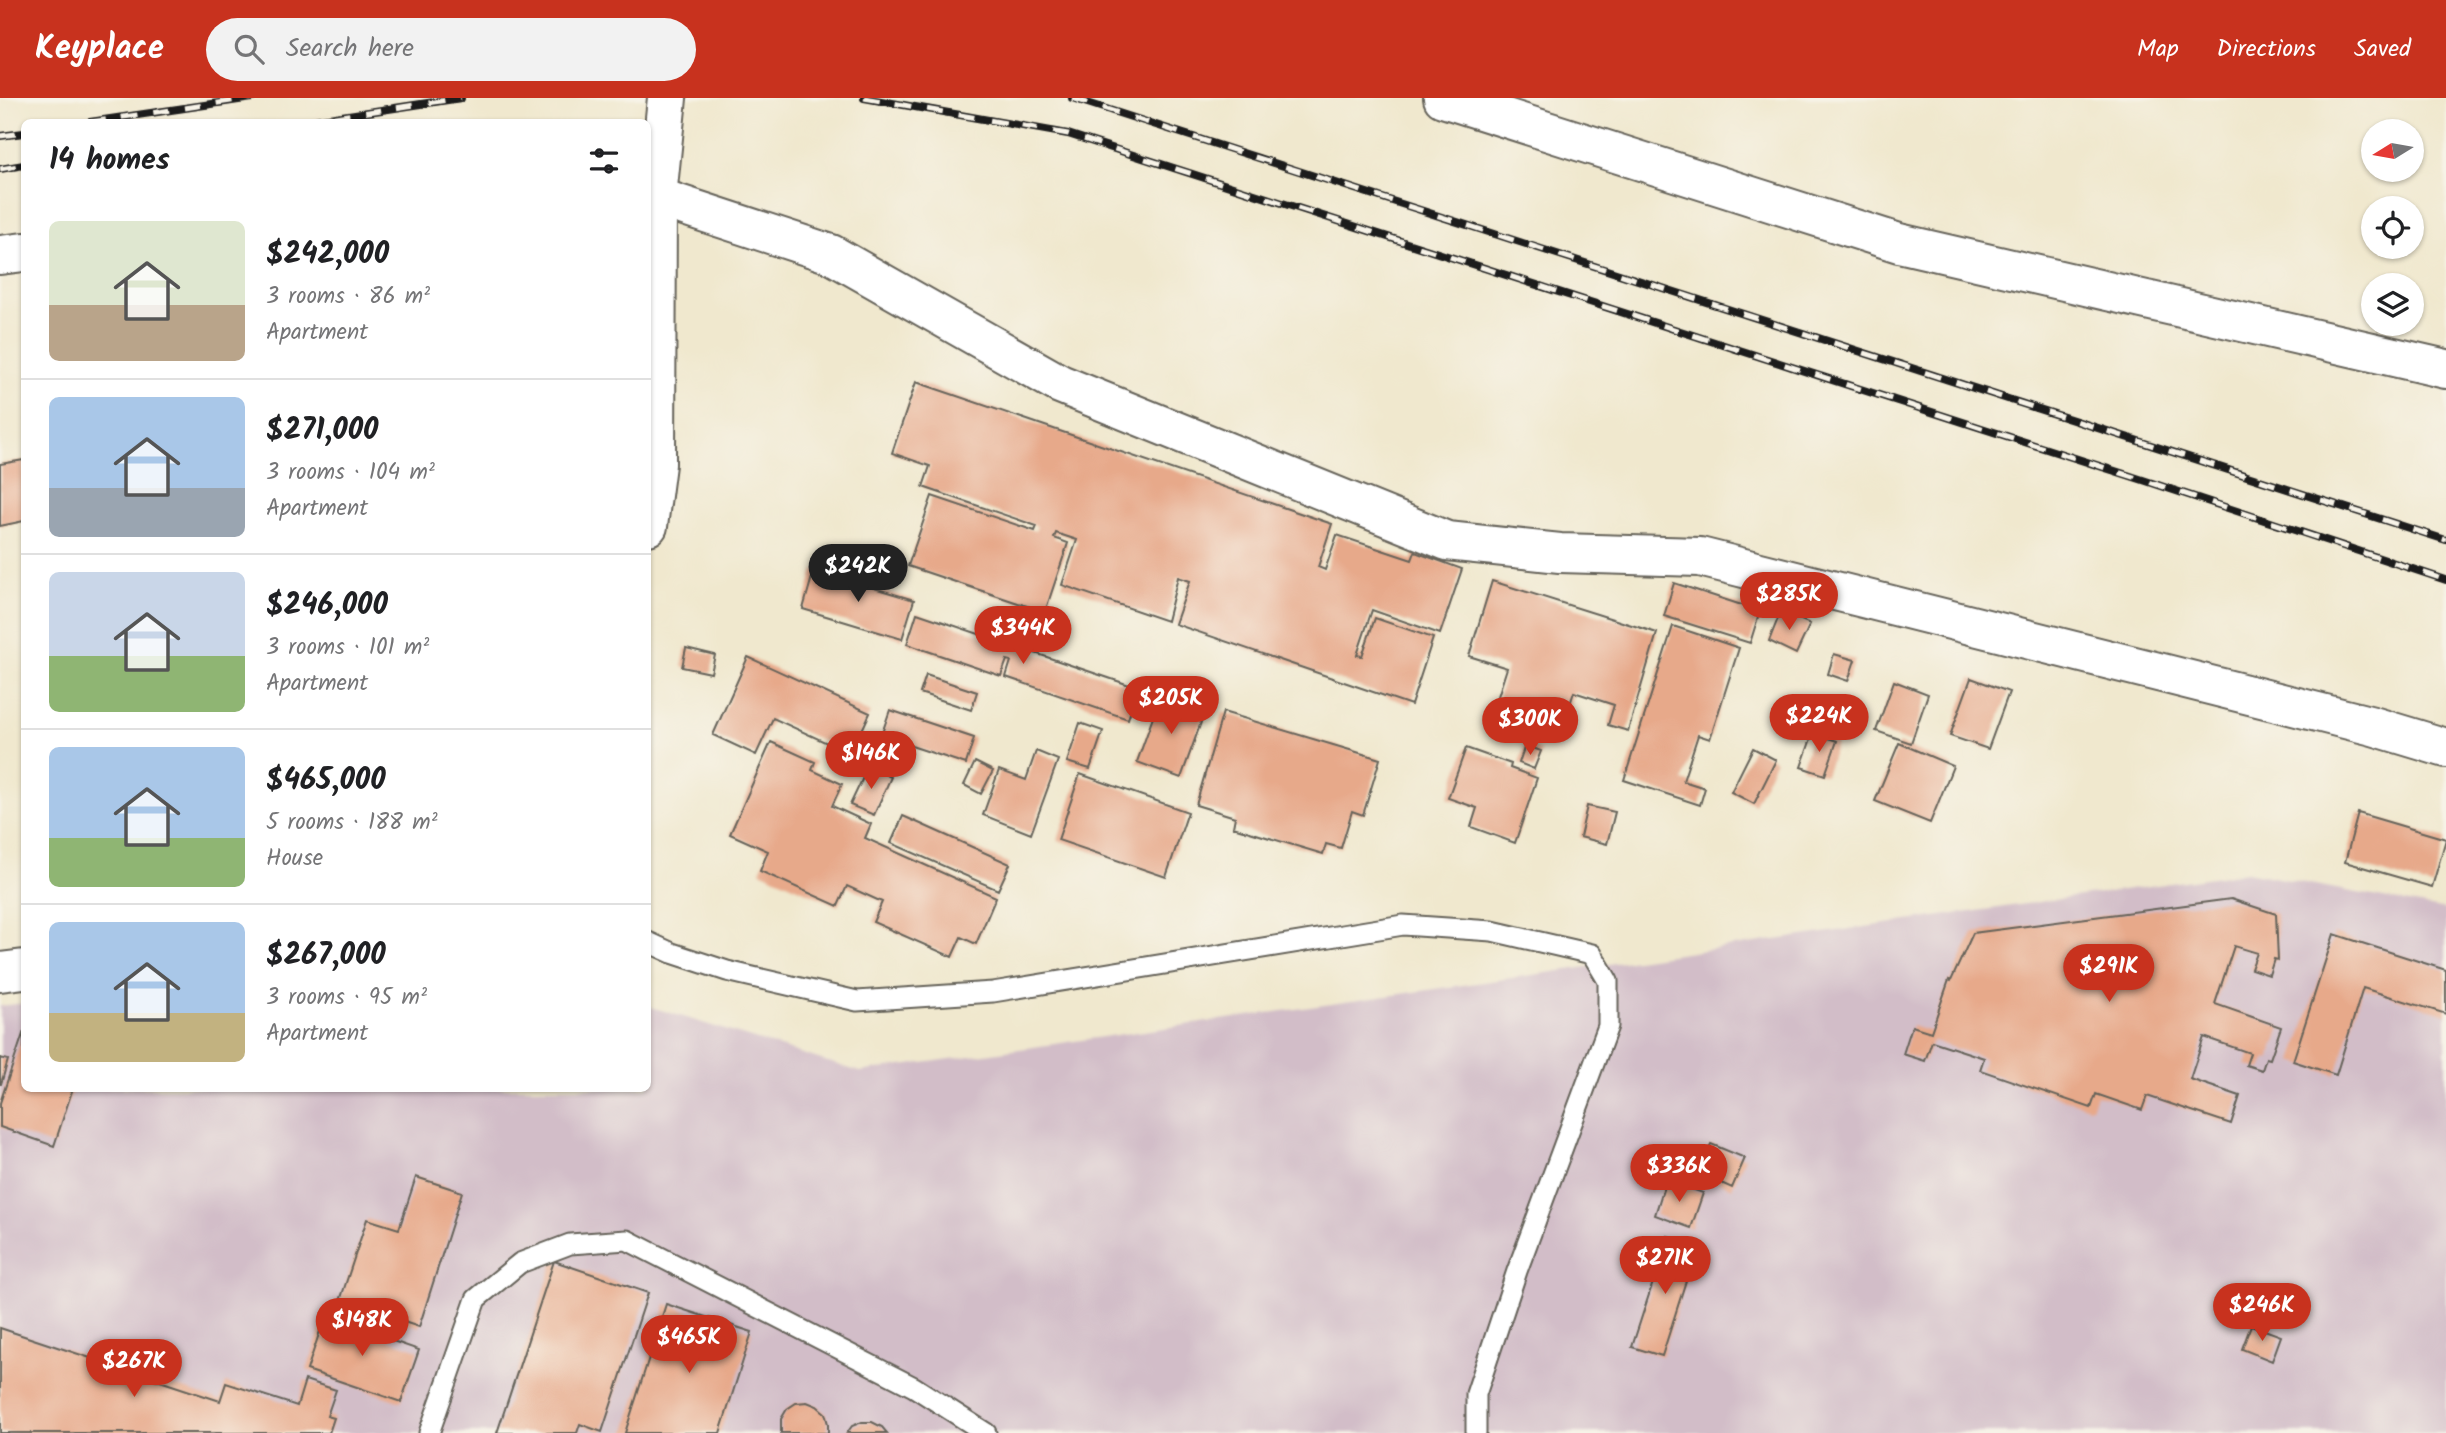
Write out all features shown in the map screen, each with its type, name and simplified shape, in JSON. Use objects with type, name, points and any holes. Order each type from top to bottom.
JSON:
[{"type":"street","points":[[651,503],[656,464],[652,197],[667,98]]},
{"type":"street","points":[[1443,98],[1899,243],[2446,369]]},
{"type":"street","points":[[652,197],[831,254],[1060,384],[1447,541],[1560,553],[1700,557],[2373,726],[2446,748]]},
{"type":"street","points":[[0,256],[21,252]]},
{"type":"street","points":[[0,972],[21,969]]},
{"type":"lane","points":[[651,943],[671,953],[727,971],[857,1001],[993,992],[1403,925],[1492,931],[1592,954],[1608,981],[1608,1026],[1517,1271],[1476,1394],[1476,1433]]},
{"type":"lane","points":[[429,1433],[476,1299],[520,1263],[570,1244],[627,1240],[914,1387],[986,1433]]},
{"type":"shaded area","points":[[2247,872],[2446,910],[2446,1433],[0,1433],[0,1006],[21,1003],[21,1092],[651,1092],[651,1007],[860,1072]]},
{"type":"building","points":[[916,382],[1332,524],[1318,567],[1325,570],[1337,535],[1412,560],[1415,552],[1462,569],[1440,634],[1372,610],[1357,655],[1362,656],[1375,618],[1433,638],[1411,705],[1175,624],[1190,581],[1178,577],[1167,621],[1062,585],[1077,540],[1056,533],[1054,538],[1068,543],[1045,612],[908,566],[932,496],[1035,531],[1037,526],[923,487],[930,466],[892,453]]},
{"type":"building","points":[[21,460],[21,522],[0,526],[0,464]]},
{"type":"building","points":[[814,570],[914,600],[902,639],[803,609]]},
{"type":"building","points":[[1492,581],[1657,633],[1628,731],[1608,725],[1614,705],[1574,692],[1569,707],[1556,703],[1551,719],[1529,712],[1526,722],[1493,712],[1507,668],[1469,656]]},
{"type":"building","points":[[1674,583],[1760,611],[1750,643],[1664,616]]},
{"type":"building","points":[[1781,611],[1810,624],[1796,654],[1769,641]]},
{"type":"building","points":[[917,613],[1138,688],[1128,719],[1006,677],[1011,661],[1007,660],[1001,676],[907,644]]},
{"type":"building","points":[[1000,620],[1036,636],[1031,649],[994,635]]},
{"type":"building","points":[[1673,626],[1739,648],[1710,739],[1698,735],[1683,781],[1705,788],[1700,805],[1624,780]]},
{"type":"building","points":[[686,648],[715,655],[711,673],[682,667]]},
{"type":"building","points":[[1834,654],[1855,660],[1848,681],[1828,674]]},
{"type":"building","points":[[748,657],[870,713],[851,754],[773,718],[756,755],[713,735]]},
{"type":"building","points":[[926,675],[977,692],[971,710],[920,693]]},
{"type":"building","points":[[1971,678],[2009,692],[1988,749],[1950,736]]},
{"type":"building","points":[[1894,681],[1928,694],[1911,743],[1876,731]]},
{"type":"building","points":[[1161,695],[1205,711],[1181,778],[1137,762]]},
{"type":"building","points":[[890,710],[974,738],[966,764],[881,736]]},
{"type":"building","points":[[1223,712],[1380,759],[1363,815],[1352,811],[1341,848],[1326,844],[1323,854],[1233,827],[1235,817],[1196,805]]},
{"type":"building","points":[[1080,723],[1103,731],[1090,769],[1067,762]]},
{"type":"building","points":[[1813,733],[1837,741],[1825,775],[1801,767]]},
{"type":"building","points":[[771,742],[815,762],[812,770],[842,784],[832,806],[871,824],[865,838],[996,897],[976,944],[961,937],[952,957],[873,922],[882,902],[847,886],[838,906],[760,871],[768,851],[730,834]]},
{"type":"building","points":[[1899,743],[1953,766],[1930,823],[1875,801]]},
{"type":"building","points":[[1525,745],[1541,751],[1534,769],[1519,763]]},
{"type":"building","points":[[1466,748],[1511,764],[1510,768],[1537,778],[1515,843],[1471,827],[1477,808],[1448,798]]},
{"type":"building","points":[[1753,748],[1776,760],[1754,804],[1731,792]]},
{"type":"building","points":[[1036,751],[1058,760],[1031,834],[983,815],[999,770],[1026,780]]},
{"type":"building","points":[[975,762],[993,771],[981,794],[964,785]]},
{"type":"building","points":[[868,767],[891,777],[874,815],[850,805]]},
{"type":"building","points":[[1080,774],[1188,812],[1166,877],[1058,840]]},
{"type":"building","points":[[1587,806],[1615,812],[1607,844],[1580,837]]},
{"type":"building","points":[[2358,813],[2446,839],[2432,887],[2345,862]]},
{"type":"building","points":[[903,816],[1010,864],[998,890],[891,843]]},
{"type":"building","points":[[2231,899],[2276,914],[2278,960],[2274,959],[2269,975],[2251,969],[2257,953],[2234,946],[2215,1004],[2281,1027],[2270,1059],[2266,1058],[2262,1070],[2246,1065],[2250,1053],[2204,1037],[2190,1079],[2240,1096],[2231,1124],[2147,1096],[2142,1110],[2096,1094],[2091,1108],[1980,1070],[1984,1058],[1932,1041],[1925,1061],[1903,1054],[1912,1026],[1931,1032],[1949,980],[1951,981],[1973,933]]},
{"type":"building","points":[[2334,934],[2446,970],[2446,1014],[2363,988],[2336,1075],[2293,1061]]},
{"type":"building","points":[[21,1040],[21,1092],[72,1092],[54,1146],[0,1127],[0,1103]]},
{"type":"building","points":[[0,1058],[8,1060],[1,1084],[0,1084]]},
{"type":"building","points":[[1711,1144],[1745,1158],[1732,1188],[1699,1173]]},
{"type":"building","points":[[416,1177],[462,1192],[419,1327],[340,1301],[367,1219],[399,1229]]},
{"type":"building","points":[[1666,1180],[1703,1193],[1691,1228],[1655,1215]]},
{"type":"building","points":[[1668,1236],[1697,1246],[1662,1356],[1632,1347]]},
{"type":"building","points":[[554,1261],[648,1293],[602,1432],[580,1424],[577,1433],[497,1433]]},
{"type":"building","points":[[666,1304],[752,1332],[720,1433],[625,1433]]},
{"type":"building","points":[[326,1313],[365,1326],[364,1331],[419,1350],[401,1402],[307,1370]]},
{"type":"building","points":[[2251,1325],[2281,1336],[2272,1361],[2242,1349]]},
{"type":"building","points":[[0,1328],[220,1401],[226,1383],[297,1406],[305,1380],[336,1390],[327,1416],[334,1418],[329,1433],[0,1433]]},
{"type":"building","points":[[807,1402],[825,1413],[828,1433],[781,1433],[781,1419],[787,1409],[796,1403]]},
{"type":"building","points":[[872,1422],[887,1433],[847,1433],[852,1426]]},
{"type":"railway","points":[[110,119],[252,98]]},
{"type":"railway","points":[[322,119],[461,98]]},
{"type":"railway","points":[[864,98],[1068,134],[2446,580]]},
{"type":"railway","points":[[1072,98],[2446,540]]},
{"type":"railway","points":[[0,136],[21,133]]},
{"type":"railway","points":[[0,169],[21,166]]}]
